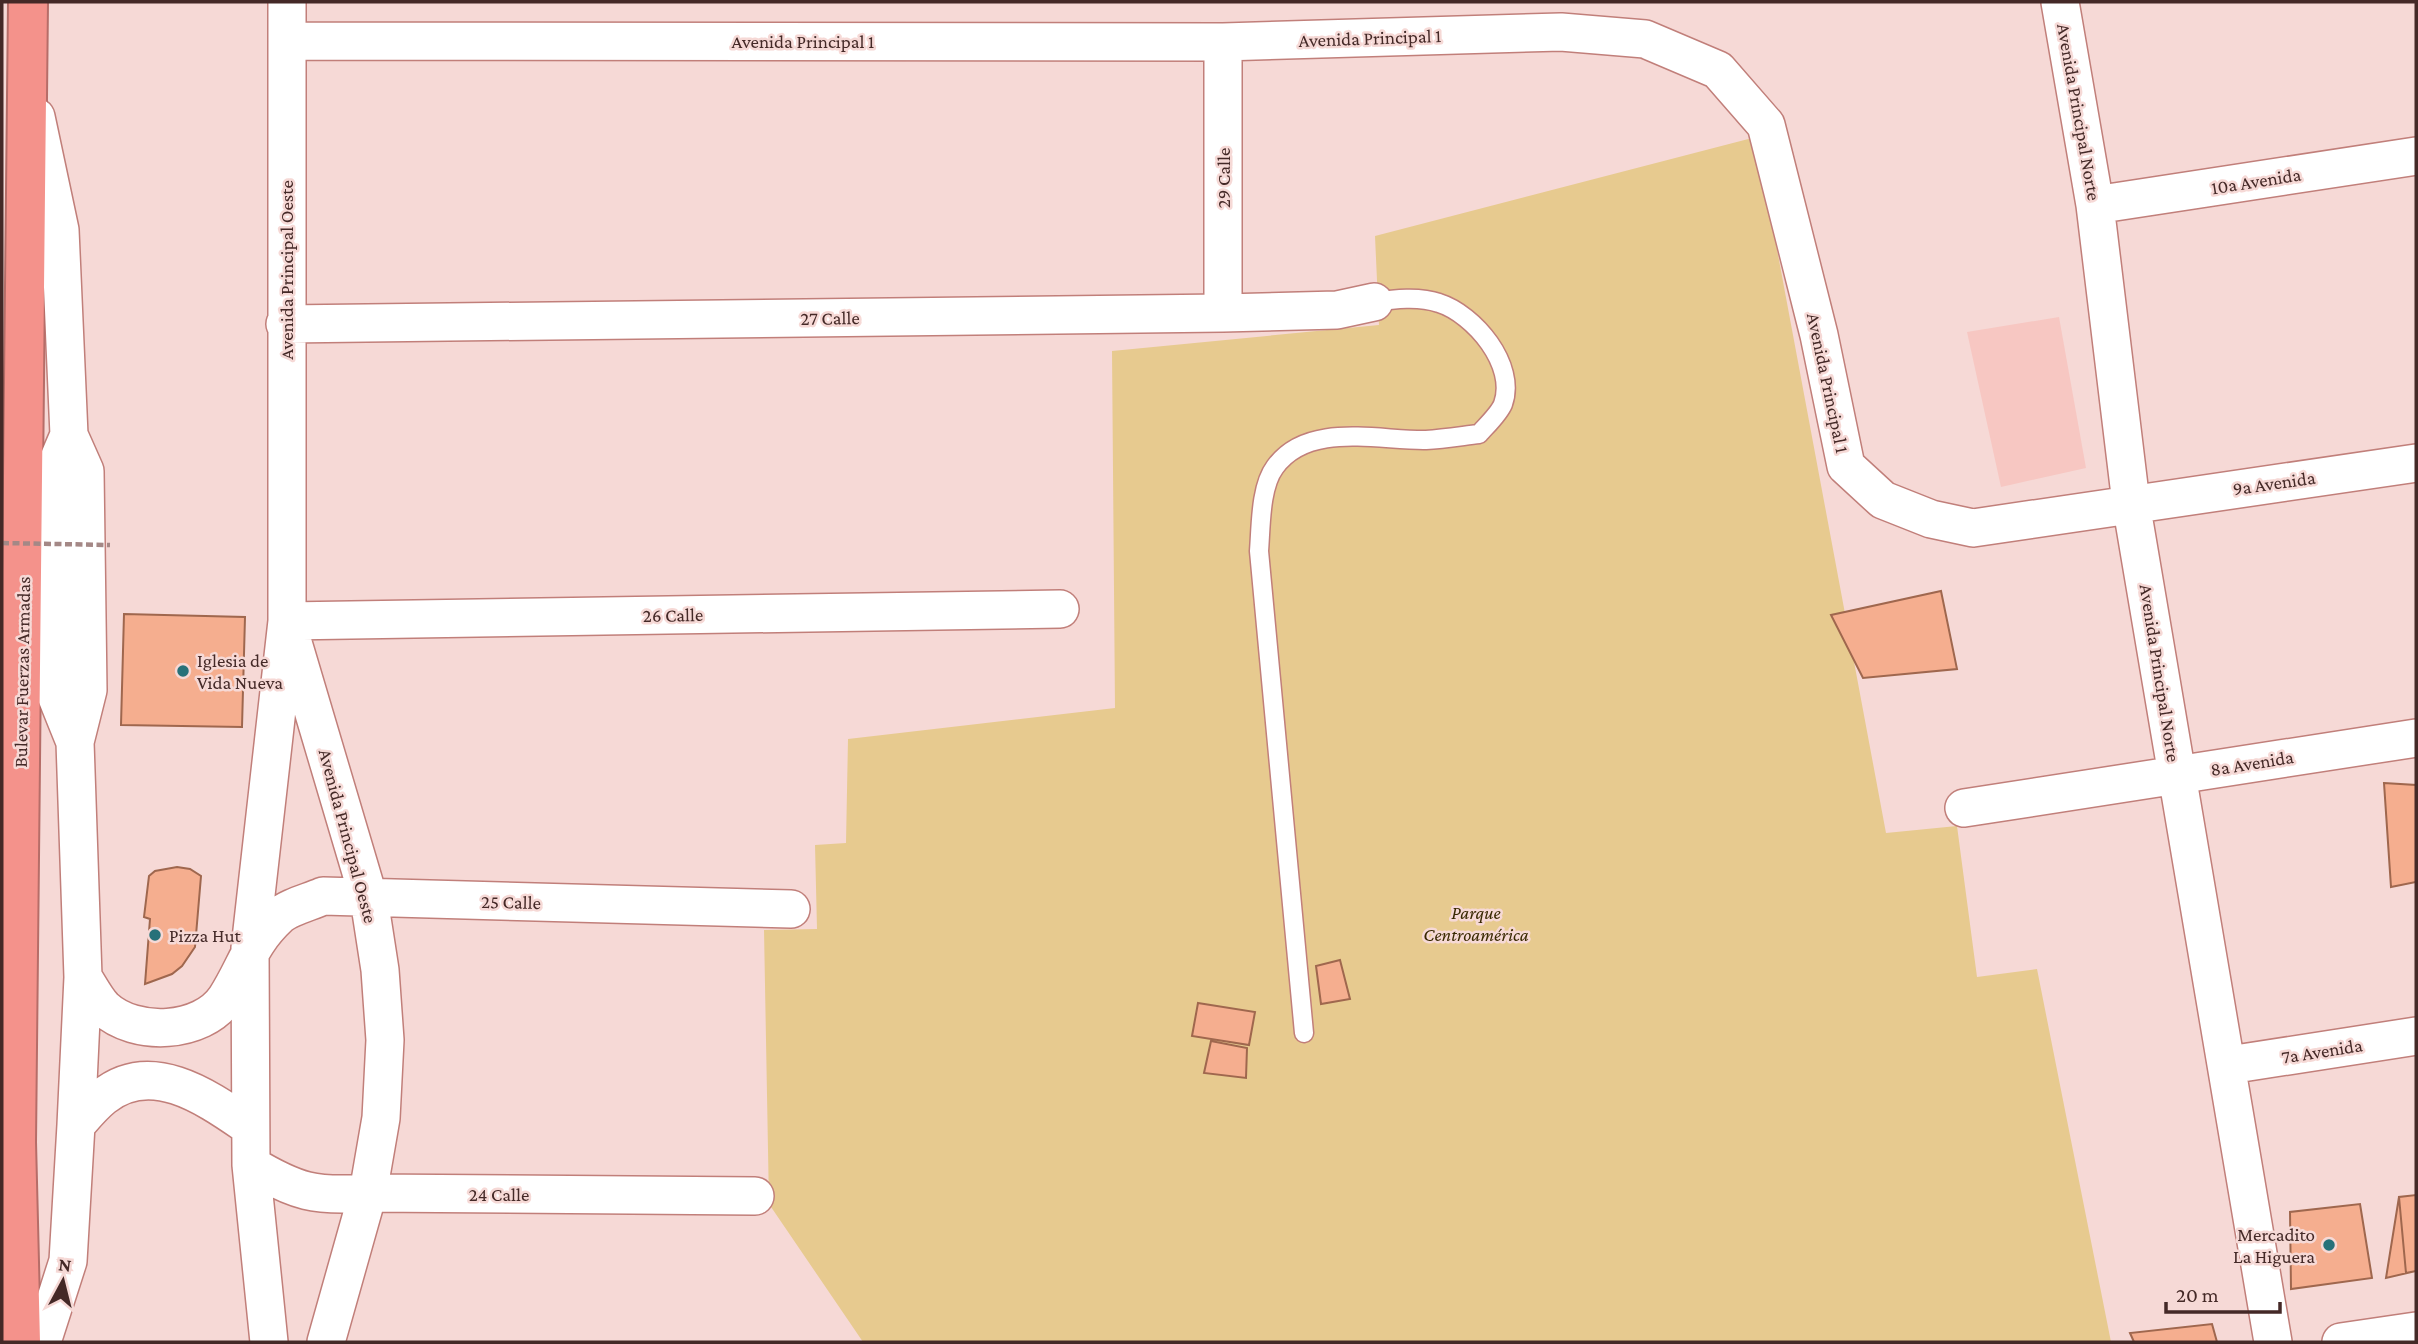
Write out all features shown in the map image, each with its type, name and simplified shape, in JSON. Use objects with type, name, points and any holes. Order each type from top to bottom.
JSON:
[{"type":"highway","name":"Bulevar Fuerzas Armadas","points":[[21,1342],[16,1142],[28,2]]},
{"type":"street","name":"Avenida Principal Oeste","points":[[269,1342],[251,1165],[250,948],[287,621],[287,2]]},
{"type":"street","name":"Avenida Principal Norte","points":[[2060,2],[2095,205],[2131,503],[2176,775],[2229,1065],[2273,1342]]},
{"type":"street","name":"Avenida Principal 1","points":[[287,41],[1223,42],[1561,32],[1645,39],[1718,70],[1766,125],[1819,335],[1846,466],[1883,500],[1931,519],[1973,528],[2131,503]]},
{"type":"street","name":"29 Calle","points":[[1223,42],[1223,313]]},
{"type":"street","points":[[28,82],[60,230],[69,435],[85,471],[88,690],[75,742],[83,976],[68,1261],[42,1342]]},
{"type":"street","name":"10a Avenida","points":[[2095,205],[2416,156]]},
{"type":"street","name":"27 Calle","points":[[285,324],[1223,313],[1337,310],[1374,302]]},
{"type":"street","name":"9a Avenida","points":[[2131,503],[2416,463]]},
{"type":"street","name":"26 Calle","points":[[287,621],[1060,609]]},
{"type":"street","name":"Avenida Principal Oeste","points":[[287,621],[369,899],[380,970],[385,1040],[381,1118],[368,1193],[326,1342]]},
{"type":"street","name":"8a Avenida","points":[[1964,808],[2416,738]]},
{"type":"street","name":"25 Calle","points":[[250,948],[281,914],[323,897],[791,909]]},
{"type":"street","name":"Avenida Principal Oeste","points":[[83,976],[104,1008],[130,1023],[163,1028],[201,1019],[225,1000],[250,948]]},
{"type":"street","name":"7a Avenida","points":[[2229,1065],[2416,1036]]},
{"type":"street","points":[[76,1125],[104,1096],[127,1084],[156,1080],[186,1087],[250,1127]]},
{"type":"street","name":"24 Calle","points":[[251,1165],[286,1186],[327,1196],[368,1193],[755,1196]]},
{"type":"street","points":[[2341,1342],[2416,1331]]},
{"type":"lane","points":[[1304,1033],[1259,551],[1262,507],[1274,468],[1303,444],[1345,437],[1427,440],[1479,434],[1503,404],[1504,367],[1487,340],[1471,323],[1439,303],[1396,299],[1374,302]]},
{"type":"path","points":[[2,543],[110,545]]},
{"type":"shaded area","points":[[2059,317],[2086,468],[2001,487],[1967,332]]},
{"type":"green space","name":"Parque Centroamérica","points":[[1756,137],[1886,833],[1957,826],[1977,977],[2037,969],[2111,1342],[863,1342],[769,1204],[764,930],[817,929],[815,845],[846,843],[848,739],[1115,708],[1112,351],[1379,325],[1375,236]]},
{"type":"building","points":[[1941,591],[1957,669],[1863,678],[1831,615]]},
{"type":"building","name":"Iglesia de Vida Nueva","points":[[124,614],[245,617],[242,727],[121,725]]},
{"type":"building","points":[[2384,783],[2416,785],[2416,882],[2391,887]]},
{"type":"building","points":[[177,867],[190,869],[201,876],[195,947],[182,966],[172,974],[145,984],[150,919],[144,917],[149,876],[155,871]]},
{"type":"building","points":[[1340,960],[1350,999],[1321,1004],[1316,966]]},
{"type":"building","points":[[1198,1003],[1255,1012],[1249,1045],[1192,1036]]},
{"type":"building","points":[[1211,1041],[1247,1048],[1246,1078],[1204,1073]]},
{"type":"building","points":[[2416,1195],[2416,1271],[2386,1278],[2399,1197]]},
{"type":"building","points":[[2416,1195],[2416,1271],[2406,1273],[2399,1197]]},
{"type":"building","name":"Mercadito La Higuera","points":[[2360,1204],[2372,1278],[2291,1289],[2290,1212]]},
{"type":"building","points":[[2212,1324],[2217,1342],[2134,1342],[2130,1333]]},
{"type":"place","name":"Iglesia de Vida Nueva","points":[[183,671]]},
{"type":"place","name":"Pizza Hut","points":[[155,935]]},
{"type":"place","name":"Mercadito La Higuera","points":[[2329,1245]]}]
